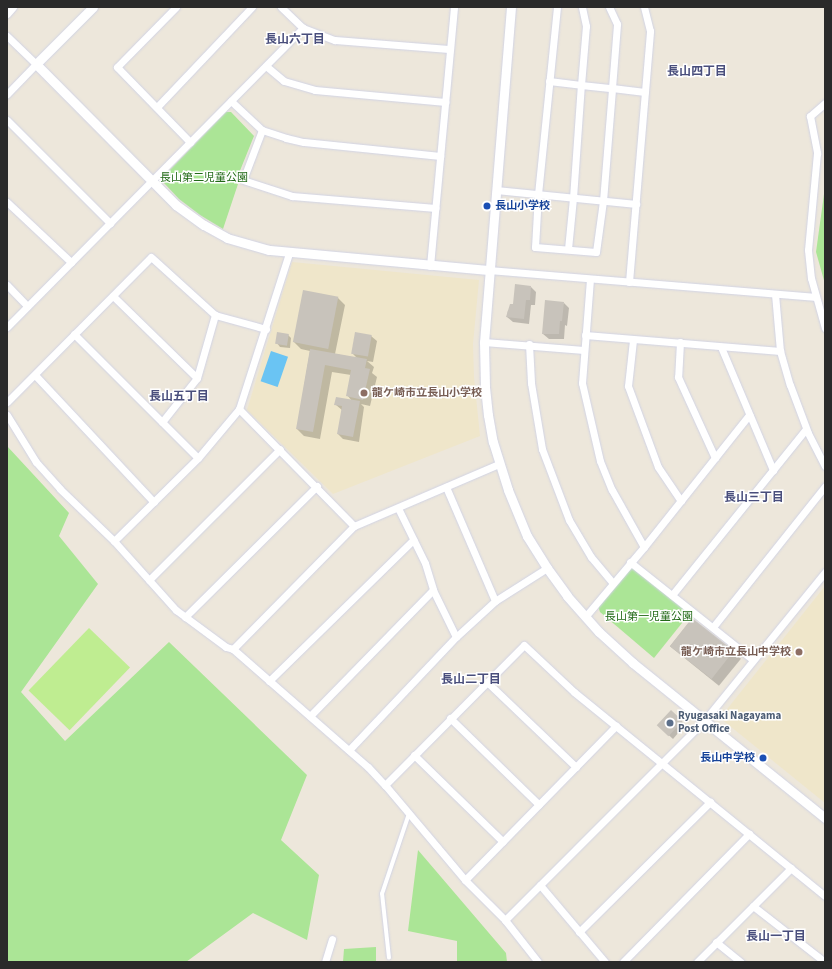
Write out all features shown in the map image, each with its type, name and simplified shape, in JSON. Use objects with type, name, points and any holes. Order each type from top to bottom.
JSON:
[{"type":"street","points":[[7,14],[14,7]]},
{"type":"street","points":[[7,94],[93,7]]},
{"type":"street","points":[[176,7],[117,67],[190,142]]},
{"type":"street","points":[[157,107],[252,7]]},
{"type":"street","points":[[281,7],[303,28],[335,40],[449,49]]},
{"type":"street","points":[[430,266],[454,7]]},
{"type":"street","points":[[511,7],[484,342],[485,387],[488,415],[499,464],[527,536],[546,568],[585,618],[633,663],[825,818]]},
{"type":"street","points":[[557,7],[538,194],[536,247],[596,252],[603,201],[617,24],[609,7]]},
{"type":"street","points":[[568,250],[574,198],[586,26],[582,7]]},
{"type":"street","points":[[629,282],[650,31],[644,7]]},
{"type":"street","points":[[7,327],[303,28]]},
{"type":"street","points":[[7,36],[176,205],[215,232],[255,247],[289,253],[430,266],[816,297]]},
{"type":"street","points":[[266,66],[284,81],[315,90],[444,102]]},
{"type":"street","points":[[549,82],[645,92]]},
{"type":"street","points":[[231,101],[262,130],[286,138],[304,142],[440,156]]},
{"type":"street","points":[[825,103],[810,116],[817,153],[808,250],[808,265],[825,328]]},
{"type":"street","points":[[7,120],[110,223]]},
{"type":"street","points":[[262,130],[243,180],[292,196],[435,208]]},
{"type":"street","points":[[496,190],[636,204]]},
{"type":"street","points":[[7,202],[71,262]]},
{"type":"street","points":[[114,541],[198,458],[239,409],[266,329],[289,253]]},
{"type":"street","points":[[7,402],[151,257],[215,315],[266,329]]},
{"type":"street","points":[[590,279],[582,382],[600,461],[612,490],[644,547]]},
{"type":"street","points":[[7,285],[27,306]]},
{"type":"street","points":[[775,294],[780,351],[796,403],[806,429],[825,466]]},
{"type":"street","points":[[113,296],[197,378]]},
{"type":"street","points":[[162,422],[197,378],[215,315]]},
{"type":"street","points":[[74,334],[198,458]]},
{"type":"street","points":[[585,335],[780,351]]},
{"type":"street","points":[[633,340],[628,386],[658,467],[681,501]]},
{"type":"street","points":[[484,342],[529,344],[584,350]]},
{"type":"street","points":[[680,342],[678,377],[715,458]]},
{"type":"street","points":[[529,344],[531,383],[542,449],[569,520],[591,557],[613,583]]},
{"type":"street","points":[[721,347],[773,470]]},
{"type":"street","points":[[35,375],[154,502]]},
{"type":"street","points":[[239,409],[317,486],[354,526]]},
{"type":"street","points":[[7,415],[36,462],[60,489],[114,541],[176,610],[226,647],[233,649],[349,750],[385,785],[465,880],[504,920],[538,962]]},
{"type":"street","points":[[585,618],[644,547],[749,415]]},
{"type":"street","points":[[672,595],[806,429]]},
{"type":"street","points":[[149,580],[280,449]]},
{"type":"street","points":[[233,649],[354,526],[499,464]]},
{"type":"street","points":[[185,617],[317,486]]},
{"type":"street","points":[[713,627],[825,486]]},
{"type":"street","points":[[446,487],[495,601]]},
{"type":"street","points":[[398,508],[425,563],[433,590],[456,637]]},
{"type":"street","points":[[269,681],[414,540]]},
{"type":"street","points":[[630,562],[753,660]]},
{"type":"street","points":[[349,750],[456,637],[495,601],[546,568]]},
{"type":"street","points":[[504,920],[704,721],[825,572]]},
{"type":"street","points":[[310,716],[433,590]]},
{"type":"street","points":[[385,785],[524,644],[574,692],[825,896]]},
{"type":"street","points":[[487,682],[576,767]]},
{"type":"street","points":[[450,718],[539,805]]},
{"type":"street","points":[[465,880],[616,726]]},
{"type":"street","points":[[414,755],[503,842]]},
{"type":"street","points":[[580,932],[710,802]]},
{"type":"street","points":[[623,962],[749,834]]},
{"type":"street","points":[[697,962],[790,868]]},
{"type":"street","points":[[540,884],[605,962]]},
{"type":"street","points":[[753,906],[825,962]]},
{"type":"street","points":[[325,962],[332,938]]},
{"type":"street","points":[[716,942],[741,962]]},
{"type":"lane","points":[[389,958],[382,894],[409,814]]},
{"type":"shaded area","name":"龍ケ崎市立長山小学校","points":[[292,262],[479,280],[473,344],[474,377],[480,436],[333,494],[247,410]]},
{"type":"shaded area","name":"龍ケ崎市立長山中学校","points":[[825,586],[825,803],[720,718]]},
{"type":"green space","name":"長山第二児童公園","points":[[226,112],[231,112],[254,136],[235,183],[238,184],[223,229],[200,215],[179,199],[164,183],[162,178]]},
{"type":"green space","points":[[825,187],[825,284],[816,252]]},
{"type":"green space","points":[[7,446],[69,513],[59,536],[98,584],[21,692],[65,741],[169,642],[307,775],[281,840],[319,875],[307,940],[253,913],[186,962],[7,962]]},
{"type":"green space","name":"長山第一児童公園","points":[[631,565],[690,613],[654,658],[600,612],[598,606]]},
{"type":"green space","points":[[89,628],[130,668],[70,730],[29,691]]},
{"type":"green space","points":[[418,850],[506,953],[507,962],[457,962],[457,941],[408,931]]},
{"type":"green space","points":[[376,947],[376,962],[343,962],[344,949]]},
{"type":"water","points":[[271,351],[288,357],[278,387],[261,381]]},
{"type":"building","points":[[515,284],[531,286],[530,300],[526,300],[524,319],[506,317],[510,304],[513,304]]},
{"type":"building","points":[[303,290],[338,297],[328,349],[293,342]]},
{"type":"building","points":[[545,300],[564,302],[559,334],[542,334]]},
{"type":"building","points":[[277,332],[289,334],[287,346],[275,344]]},
{"type":"building","points":[[355,332],[372,335],[368,357],[351,354]]},
{"type":"building","points":[[310,349],[367,359],[365,368],[370,369],[363,400],[346,396],[351,370],[325,365],[313,432],[296,429]]},
{"type":"building","points":[[336,397],[360,401],[353,437],[337,434],[342,406],[334,405]]},
{"type":"building","points":[[692,618],[734,651],[712,679],[670,646]]},
{"type":"building","points":[[671,710],[683,721],[668,736],[657,725]]},
{"type":"place","name":"長山小学校","points":[[487,206]]},
{"type":"place","name":"龍ケ崎市立長山小学校","points":[[364,393]]},
{"type":"place","name":"龍ケ崎市立長山中学校","points":[[799,652]]},
{"type":"place","name":"Ryugasaki Nagayama Post Office","points":[[670,723]]},
{"type":"place","name":"長山中学校","points":[[763,758]]},
{"type":"district","name":"長山六丁目","points":[[295,40]]},
{"type":"district","name":"長山四丁目","points":[[697,72]]},
{"type":"district","name":"長山五丁目","points":[[179,397]]},
{"type":"district","name":"長山三丁目","points":[[754,498]]},
{"type":"district","name":"長山二丁目","points":[[471,680]]},
{"type":"district","name":"長山一丁目","points":[[776,937]]}]
